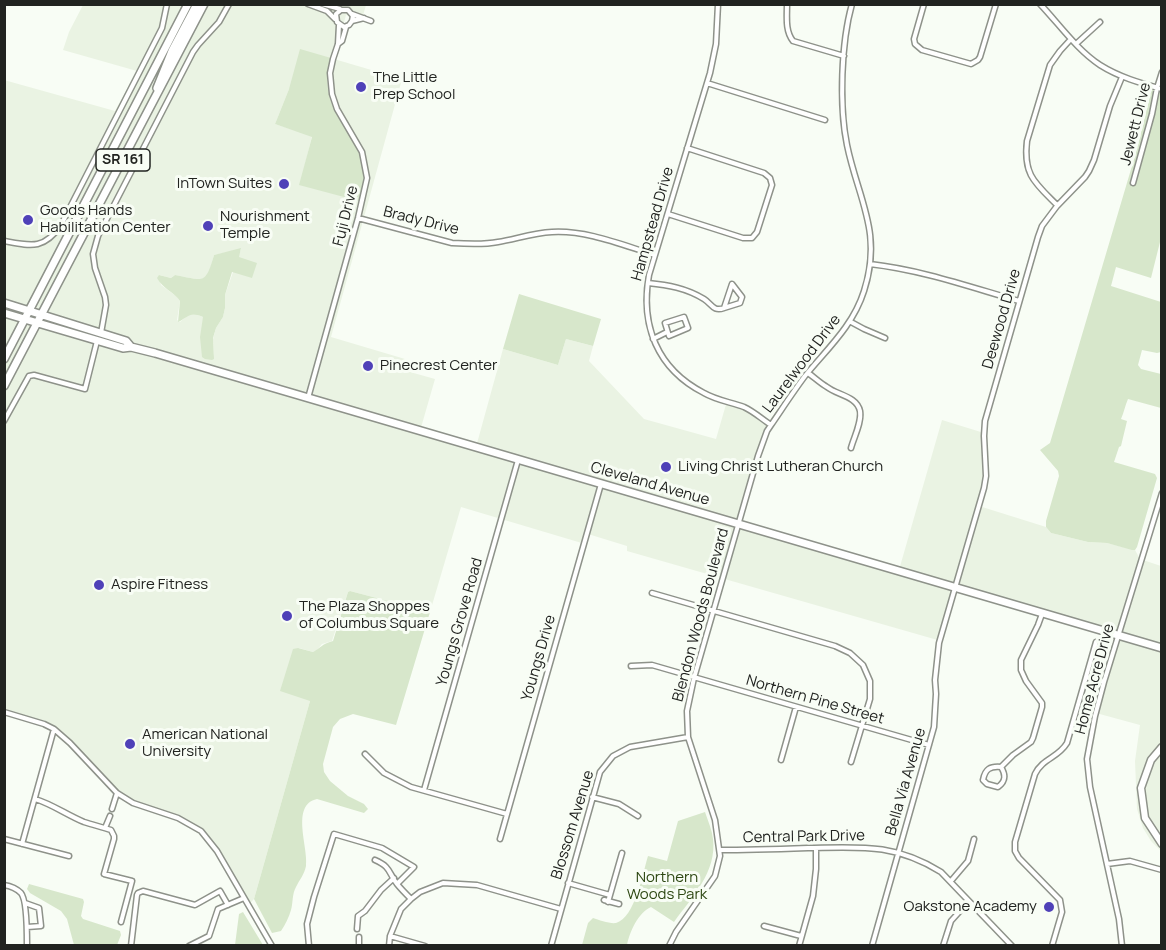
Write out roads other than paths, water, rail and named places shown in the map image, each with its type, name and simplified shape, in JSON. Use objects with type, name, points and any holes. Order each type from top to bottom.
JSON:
[{"type":"main road","name":"SR 161","points":[[4,360],[188,4]]},
{"type":"main road","points":[[148,113],[159,80],[197,4]]},
{"type":"main road","name":"SR 161","points":[[4,386],[204,4]]},
{"type":"main road","name":"Cleveland Avenue","points":[[4,303],[123,348],[131,347],[308,398],[1161,648]]},
{"type":"main road","name":"Cleveland Avenue","points":[[4,313],[99,337]]},
{"type":"street","points":[[4,241],[35,245],[51,238],[61,225],[162,28],[167,4]]},
{"type":"street","points":[[4,421],[29,376],[39,376],[85,389],[106,305],[93,254],[98,236],[193,52],[219,22],[229,4]]},
{"type":"street","points":[[308,4],[327,11],[339,25],[346,27],[352,21],[364,18]]},
{"type":"street","points":[[322,4],[348,10],[371,21]]},
{"type":"street","name":"Hampstead Drive","points":[[718,4],[716,44],[707,83],[655,255],[646,292],[647,308],[653,339],[670,368],[687,383],[709,395],[748,409],[771,425]]},
{"type":"street","points":[[787,4],[790,38],[796,42],[844,56]]},
{"type":"street","name":"Laurelwood Drive","points":[[739,524],[767,431],[808,373],[851,322],[864,292],[870,264],[871,236],[868,216],[847,144],[842,99],[847,22],[852,4]]},
{"type":"street","points":[[924,4],[914,39],[915,44],[922,50],[975,63],[980,57],[996,4]]},
{"type":"street","points":[[1040,4],[1071,39],[1099,64],[1122,76],[1159,88]]},
{"type":"street","points":[[336,20],[336,14],[341,10]]},
{"type":"street","points":[[352,13],[352,21]]},
{"type":"street","points":[[1077,44],[1100,22]]},
{"type":"street","name":"Fuji Drive","points":[[308,398],[367,178],[362,152],[337,109],[332,94],[330,74],[338,44],[339,25]]},
{"type":"street","name":"Fuji Drive","points":[[338,44],[342,41],[346,27]]},
{"type":"street","points":[[1057,206],[1031,177],[1026,161],[1026,149],[1050,65],[1071,39]]},
{"type":"street","name":"Jewett Drive","points":[[1133,183],[1159,88],[1161,72]]},
{"type":"street","name":"Deewood Drive","points":[[954,587],[984,488],[986,476],[985,421],[1038,237],[1042,226],[1057,206],[1089,171],[1122,76]]},
{"type":"street","points":[[707,83],[825,120]]},
{"type":"street","points":[[668,214],[743,238],[752,238],[758,232],[772,185],[770,178],[764,173],[687,148]]},
{"type":"street","name":"Brady Drive","points":[[358,218],[452,243],[496,243],[539,233],[564,232],[602,239],[655,255]]},
{"type":"street","points":[[870,264],[919,272],[1019,301]]},
{"type":"street","points":[[648,283],[676,286],[706,300],[714,309],[720,310],[740,303],[742,297],[732,284],[724,308]]},
{"type":"street","points":[[684,317],[688,328],[669,336],[668,332],[665,323],[684,317]]},
{"type":"street","points":[[851,322],[885,338]]},
{"type":"street","points":[[653,339],[668,332]]},
{"type":"street","points":[[808,373],[828,388],[854,400],[858,406],[860,418],[851,448]]},
{"type":"street","name":"Youngs Grove Road","points":[[424,790],[519,459]]},
{"type":"street","name":"Youngs Drive","points":[[500,839],[601,483]]},
{"type":"street","name":"Home Acre Drive","points":[[1122,945],[1119,919],[1090,787],[1087,759],[1104,682],[1161,493]]},
{"type":"street","name":"Blendon Woods Boulevard","points":[[669,945],[715,876],[720,862],[715,820],[688,737],[687,711],[694,678],[739,524]]},
{"type":"street","name":"Bella Via Avenue","points":[[872,945],[934,727],[936,694],[934,680],[939,643],[954,587]]},
{"type":"street","points":[[652,594],[835,646],[850,653],[863,665],[870,681],[870,699],[851,762]]},
{"type":"street","points":[[1001,767],[1005,774],[1002,784],[992,787],[987,784],[984,780],[984,773],[989,768],[1001,767],[1031,742],[1042,707],[1040,699],[1026,681],[1021,670],[1021,660],[1042,613]]},
{"type":"street","points":[[1052,945],[1062,912],[1060,900],[1019,858],[1015,851],[1015,842],[1039,766],[1063,750],[1067,743],[1096,642]]},
{"type":"street","name":"Northern Pine Street","points":[[631,666],[652,665],[929,745]]},
{"type":"street","points":[[1087,677],[1104,682]]},
{"type":"street","points":[[781,760],[796,707]]},
{"type":"street","points":[[4,712],[54,729],[117,793],[133,802],[178,818],[201,831],[217,851],[272,945]]},
{"type":"street","points":[[22,844],[54,729]]},
{"type":"street","name":"Blossom Avenue","points":[[550,945],[600,772],[613,756],[630,747],[688,737]]},
{"type":"street","points":[[1161,747],[1151,760],[1141,788],[1145,818],[1161,844]]},
{"type":"street","points":[[365,754],[384,772],[411,787],[507,814]]},
{"type":"street","points":[[112,809],[117,793]]},
{"type":"street","points":[[592,797],[619,804],[638,816]]},
{"type":"street","points":[[35,799],[46,802],[81,821],[111,830],[114,836],[104,874],[132,880],[121,922]]},
{"type":"street","points":[[105,828],[110,816]]},
{"type":"street","points":[[309,945],[307,924],[334,834],[382,848],[414,867],[397,884]]},
{"type":"street","points":[[4,839],[69,856]]},
{"type":"street","points":[[951,881],[968,861],[974,839]]},
{"type":"street","name":"Central Park Drive","points":[[720,850],[853,846],[899,852],[927,863],[951,881],[1012,945]]},
{"type":"street","points":[[799,945],[813,897],[816,848]]},
{"type":"street","points":[[619,904],[606,901],[610,895],[622,853]]},
{"type":"street","points":[[375,860],[384,864],[397,884],[411,899]]},
{"type":"street","points":[[1107,864],[1130,861],[1161,870]]},
{"type":"street","points":[[357,929],[358,916],[394,878]]},
{"type":"street","points":[[389,945],[390,936],[402,909],[420,892],[443,883],[477,885],[561,909]]},
{"type":"street","points":[[568,883],[610,895]]},
{"type":"street","points":[[4,885],[11,886],[21,893],[25,903],[27,945]]},
{"type":"street","points":[[131,945],[137,895],[140,891],[195,905],[220,891],[228,905]]},
{"type":"street","points":[[189,945],[209,936],[218,909],[244,898]]},
{"type":"street","points":[[943,945],[951,921],[969,901]]},
{"type":"street","points":[[25,903],[39,908],[41,926],[27,927]]},
{"type":"street","points":[[764,926],[801,936]]},
{"type":"street","points":[[390,936],[425,945]]},
{"type":"street","points":[[359,945],[360,937]]},
{"type":"place","name":"The Little Prep School","points":[[361,87]]},
{"type":"place","name":"InTown Suites","points":[[284,184]]},
{"type":"place","name":"Goods Hands Habilitation Center","points":[[28,220]]},
{"type":"place","name":"Nourishment Temple","points":[[208,226]]},
{"type":"place","name":"Pinecrest Center","points":[[368,366]]},
{"type":"place","name":"Living Christ Lutheran Church","points":[[666,467]]},
{"type":"place","name":"Aspire Fitness","points":[[99,585]]},
{"type":"place","name":"The Plaza Shoppes of Columbus Square","points":[[287,616]]},
{"type":"place","name":"American National University","points":[[130,744]]},
{"type":"place","name":"Oakstone Academy","points":[[1049,907]]},
{"type":"park label","name":"Northern Woods Park","points":[[667,886]]}]
